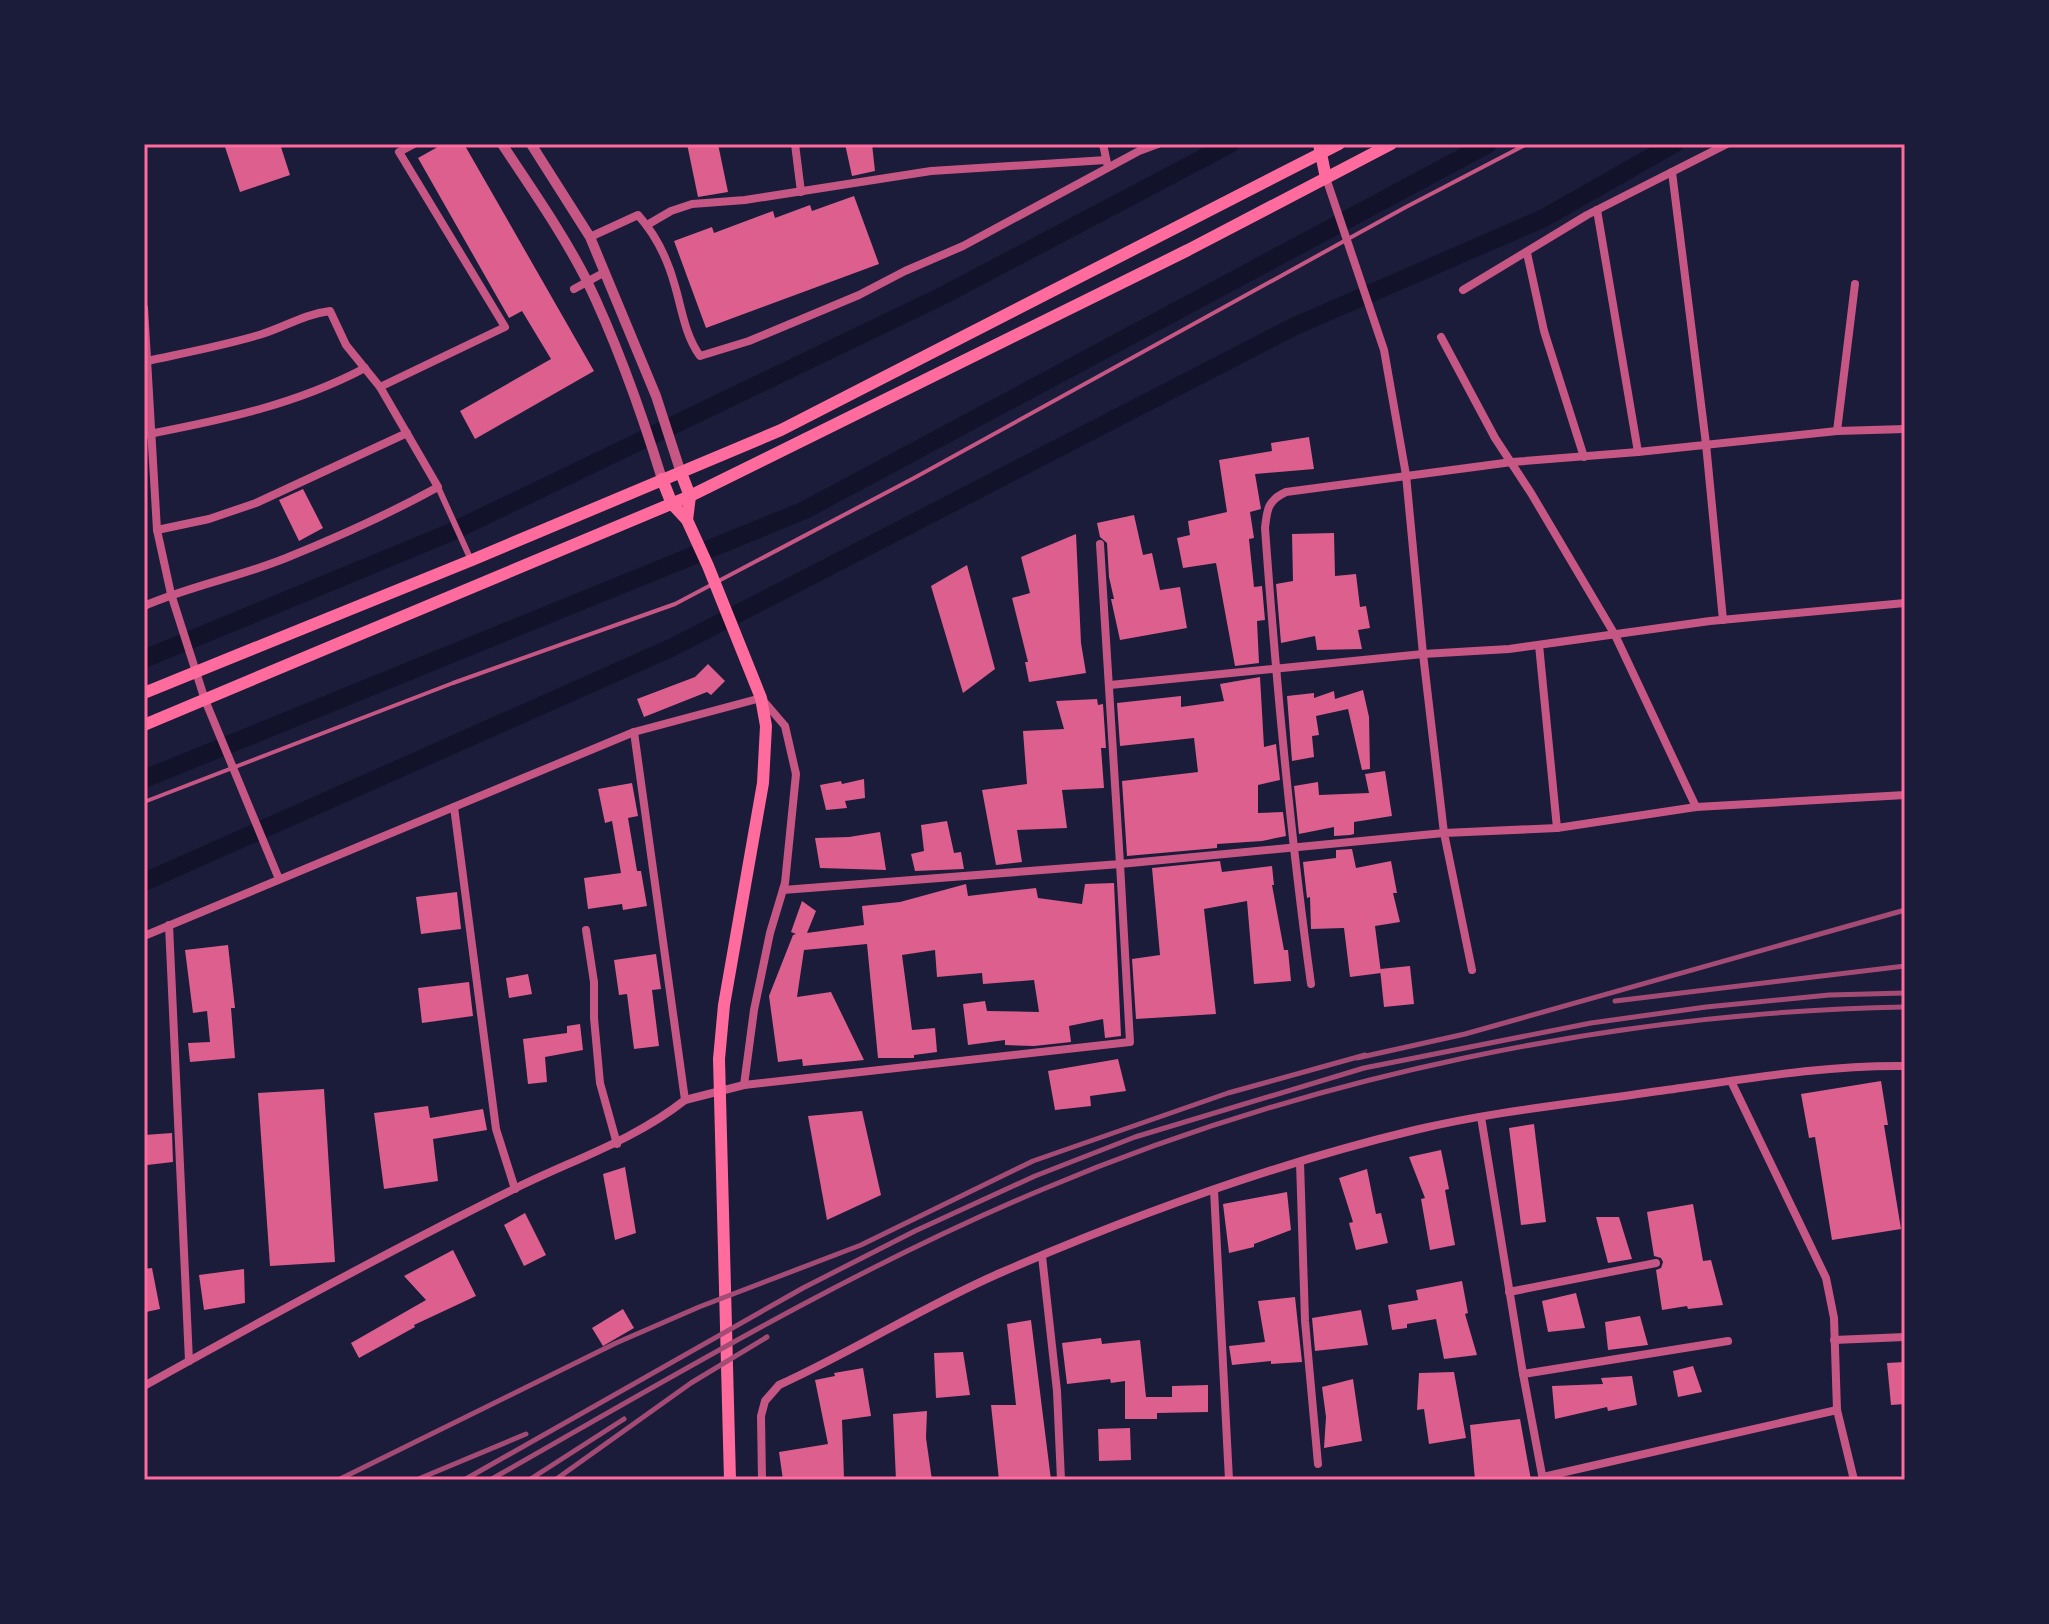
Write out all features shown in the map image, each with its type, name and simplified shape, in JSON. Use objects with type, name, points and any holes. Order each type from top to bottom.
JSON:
[{"type":"main road","points":[[144,693],[781,430],[1320,149],[1339,144]]},
{"type":"main road","points":[[144,725],[690,496],[1188,250],[1391,144]]},
{"type":"main road","points":[[1320,149],[1326,178]]},
{"type":"main road","points":[[828,407],[836,424]]},
{"type":"main road","points":[[681,473],[690,496],[687,520]]},
{"type":"main road","points":[[662,479],[672,504],[687,520],[761,698],[766,726],[763,783],[724,1005],[719,1059],[730,1480]]},
{"type":"street","points":[[380,387],[505,327],[399,152],[414,144]]},
{"type":"street","points":[[502,144],[587,281],[640,407],[662,479]]},
{"type":"street","points":[[531,144],[590,237],[656,396],[681,473]]},
{"type":"street","points":[[795,144],[801,192]]},
{"type":"street","points":[[1103,144],[1107,164]]},
{"type":"street","points":[[590,237],[638,215],[661,247],[690,342],[700,356],[749,341],[859,295],[963,246],[1107,164],[1158,144]]},
{"type":"street","points":[[1463,290],[1597,210],[1727,144]]},
{"type":"street","points":[[647,225],[671,211],[692,204],[801,192],[931,171],[1107,164]]},
{"type":"street","points":[[1672,172],[1706,444],[1723,620]]},
{"type":"street","points":[[1326,178],[1335,197],[1384,350],[1406,475],[1444,833],[1472,970]]},
{"type":"street","points":[[1597,210],[1638,452]]},
{"type":"street","points":[[1527,253],[1544,331],[1584,457]]},
{"type":"street","points":[[574,289],[605,272]]},
{"type":"street","points":[[1837,431],[1855,284]]},
{"type":"street","points":[[144,308],[147,434],[157,530],[171,594],[205,700],[279,879]]},
{"type":"street","points":[[147,361],[259,335],[312,313],[330,311],[346,345],[380,387],[438,487],[472,560]]},
{"type":"street","points":[[1441,337],[1495,438],[1615,635],[1696,807]]},
{"type":"street","points":[[147,434],[292,401],[329,387],[365,368]]},
{"type":"street","points":[[1311,984],[1292,848],[1275,668],[1265,528],[1267,508],[1274,498],[1286,492],[1512,462],[1837,431],[1905,429]]},
{"type":"street","points":[[157,530],[209,519],[256,503],[407,433]]},
{"type":"street","points":[[144,606],[171,594],[284,559],[366,525],[438,487]]},
{"type":"street","points":[[144,1386],[515,1189],[617,1144],[658,1121],[685,1100],[744,1085],[1130,1042],[1100,544]]},
{"type":"street","points":[[1110,685],[1539,645],[1723,620],[1905,603]]},
{"type":"street","points":[[1539,645],[1557,828]]},
{"type":"street","points":[[144,936],[634,732],[761,698],[785,726],[796,774],[783,890],[770,933],[754,1010],[744,1085]]},
{"type":"street","points":[[634,732],[685,1100]]},
{"type":"street","points":[[783,890],[1120,864],[1444,833],[1557,828],[1696,807],[1905,795]]},
{"type":"street","points":[[454,807],[496,1129],[515,1189]]},
{"type":"street","points":[[169,925],[189,1361]]},
{"type":"street","points":[[586,930],[594,982],[600,1083],[617,1144]]},
{"type":"street","points":[[762,1480],[761,1416],[765,1401],[779,1385],[996,1275],[1107,1228],[1300,1162],[1415,1130],[1481,1117],[1731,1081],[1864,1065],[1905,1066]]},
{"type":"street","points":[[1731,1081],[1826,1278],[1834,1318],[1837,1410],[1854,1480]]},
{"type":"street","points":[[1481,1117],[1543,1479],[1837,1410]]},
{"type":"street","points":[[1300,1162],[1305,1321],[1318,1464]]},
{"type":"street","points":[[1214,1190],[1229,1480]]},
{"type":"street","points":[[1042,1256],[1057,1391],[1061,1480]]},
{"type":"street","points":[[1509,1292],[1656,1263]]},
{"type":"street","points":[[1834,1340],[1905,1337]]},
{"type":"street","points":[[1523,1374],[1728,1341]]},
{"type":"lane","points":[[144,802],[453,683],[675,604],[1527,144]]},
{"type":"building","points":[[224,144],[280,144],[290,175],[240,192]]},
{"type":"building","points":[[443,144],[464,144],[594,371],[475,439],[460,411],[551,359],[522,311],[509,318],[418,158]]},
{"type":"building","points":[[687,144],[718,144],[728,192],[698,197]]},
{"type":"building","points":[[845,144],[872,144],[875,171],[852,176]]},
{"type":"building","points":[[854,196],[879,264],[706,328],[674,241],[712,227],[714,233],[773,211],[775,218],[810,205],[812,211]]},
{"type":"building","points":[[1309,437],[1314,469],[1255,474],[1261,509],[1250,512],[1254,538],[1249,539],[1254,587],[1262,586],[1265,620],[1257,621],[1259,663],[1235,666],[1216,563],[1183,568],[1177,538],[1190,535],[1188,521],[1227,512],[1219,460],[1272,451],[1271,443]]},
{"type":"building","points":[[303,489],[323,528],[299,541],[279,500]]},
{"type":"building","points":[[1134,515],[1143,555],[1152,553],[1160,590],[1180,587],[1187,628],[1120,640],[1111,599],[1114,599],[1107,543],[1100,537],[1097,523]]},
{"type":"building","points":[[1334,533],[1335,576],[1356,574],[1360,607],[1366,606],[1370,628],[1358,630],[1362,649],[1317,650],[1315,636],[1281,643],[1276,584],[1293,581],[1292,534]]},
{"type":"building","points":[[1076,534],[1081,643],[1086,673],[1029,682],[1025,662],[1028,662],[1012,598],[1030,593],[1021,557]]},
{"type":"building","points":[[967,565],[995,669],[963,693],[931,586]]},
{"type":"building","points":[[708,664],[725,681],[711,695],[707,692],[644,717],[637,699],[695,677]]},
{"type":"building","points":[[1260,677],[1264,747],[1276,744],[1280,780],[1258,785],[1258,813],[1283,812],[1286,836],[1217,844],[1217,848],[1127,856],[1122,781],[1198,772],[1194,738],[1120,746],[1117,703],[1181,696],[1181,707],[1224,701],[1220,684]]},
{"type":"building","points":[[1363,690],[1369,717],[1370,769],[1362,770],[1348,709],[1316,716],[1319,735],[1312,736],[1314,757],[1292,761],[1287,696],[1314,693],[1314,698],[1334,691],[1335,699]]},
{"type":"building","points":[[1097,699],[1098,705],[1103,704],[1106,748],[1101,748],[1104,788],[1062,790],[1067,828],[1017,830],[1022,862],[996,865],[982,790],[1027,784],[1023,731],[1064,729],[1056,701]]},
{"type":"building","points":[[1385,771],[1392,816],[1354,822],[1354,834],[1350,835],[1334,836],[1334,827],[1299,834],[1294,786],[1318,782],[1319,795],[1369,793],[1365,774]]},
{"type":"building","points":[[864,779],[865,798],[845,801],[847,808],[826,810],[820,785]]},
{"type":"building","points":[[632,783],[638,816],[628,818],[647,906],[623,910],[622,904],[588,909],[584,878],[621,873],[612,821],[605,823],[598,789]]},
{"type":"building","points":[[947,821],[954,853],[961,852],[964,869],[915,871],[911,854],[924,851],[921,825]]},
{"type":"building","points":[[880,832],[886,870],[820,868],[815,838]]},
{"type":"building","points":[[1352,849],[1356,868],[1391,861],[1397,893],[1393,893],[1400,922],[1375,926],[1381,973],[1350,977],[1344,928],[1311,929],[1310,897],[1307,898],[1303,862],[1336,858],[1336,850]]},
{"type":"building","points":[[1220,861],[1222,872],[1272,866],[1272,885],[1284,950],[1288,950],[1291,981],[1254,984],[1247,901],[1204,909],[1216,1014],[1136,1019],[1132,959],[1160,955],[1152,868]]},
{"type":"building","points":[[1114,883],[1121,1036],[1105,1038],[1103,1019],[1069,1026],[1071,1042],[1034,1046],[1005,1045],[1005,1040],[968,1045],[963,1004],[985,1001],[987,1011],[1039,1012],[1034,980],[983,984],[982,973],[937,977],[935,950],[902,955],[912,1030],[935,1028],[937,1052],[914,1055],[914,1058],[878,1058],[867,944],[804,950],[797,997],[831,992],[864,1060],[803,1066],[802,1059],[778,1062],[769,996],[796,934],[791,932],[802,901],[816,911],[807,933],[864,925],[862,906],[900,902],[966,884],[968,896],[1036,888],[1038,898],[1082,904],[1085,884]]},
{"type":"building","points":[[457,892],[461,929],[421,934],[416,897]]},
{"type":"building","points":[[228,945],[235,1008],[231,1008],[235,1058],[190,1062],[188,1043],[210,1042],[207,1011],[193,1013],[185,950]]},
{"type":"building","points":[[656,954],[661,989],[652,990],[659,1046],[634,1049],[627,994],[619,995],[614,960]]},
{"type":"building","points":[[1410,966],[1414,1004],[1384,1007],[1380,969]]},
{"type":"building","points":[[528,974],[532,994],[509,998],[506,978]]},
{"type":"building","points":[[469,982],[473,1016],[422,1023],[418,988]]},
{"type":"building","points":[[580,1024],[583,1050],[545,1057],[547,1082],[528,1084],[523,1039],[567,1033],[567,1026]]},
{"type":"building","points":[[1118,1059],[1126,1091],[1090,1096],[1091,1106],[1055,1110],[1048,1071]]},
{"type":"building","points":[[1881,1081],[1888,1125],[1884,1125],[1901,1229],[1832,1240],[1815,1137],[1809,1138],[1801,1094]]},
{"type":"building","points":[[324,1089],[335,1262],[270,1266],[258,1093]]},
{"type":"building","points":[[428,1106],[430,1118],[483,1109],[487,1130],[433,1139],[438,1181],[384,1189],[374,1113]]},
{"type":"building","points":[[862,1111],[881,1195],[827,1220],[808,1116]]},
{"type":"building","points":[[1534,1124],[1546,1222],[1521,1225],[1509,1128]]},
{"type":"building","points":[[172,1133],[173,1162],[147,1165],[144,1135]]},
{"type":"building","points":[[1441,1150],[1455,1245],[1430,1250],[1421,1199],[1425,1198],[1409,1157]]},
{"type":"building","points":[[625,1167],[636,1233],[615,1240],[603,1174]]},
{"type":"building","points":[[1367,1169],[1376,1214],[1381,1213],[1388,1243],[1356,1250],[1349,1223],[1353,1222],[1339,1178]]},
{"type":"building","points":[[1287,1192],[1291,1230],[1254,1244],[1254,1247],[1229,1253],[1223,1204]]},
{"type":"building","points":[[1693,1204],[1703,1261],[1711,1260],[1723,1305],[1662,1310],[1656,1270],[1661,1268],[1663,1262],[1654,1256],[1647,1212]]},
{"type":"building","points":[[525,1213],[546,1255],[524,1266],[504,1225]]},
{"type":"building","points":[[1596,1217],[1619,1217],[1632,1259],[1608,1263]]},
{"type":"building","points":[[453,1250],[476,1296],[414,1325],[359,1358],[351,1343],[426,1300],[404,1276]]},
{"type":"building","points":[[152,1268],[160,1309],[146,1312],[144,1269]]},
{"type":"building","points":[[244,1269],[245,1303],[204,1310],[199,1275]]},
{"type":"building","points":[[1462,1281],[1468,1313],[1465,1314],[1477,1355],[1444,1359],[1436,1319],[1392,1330],[1388,1305],[1418,1300],[1416,1290]]},
{"type":"building","points":[[1576,1293],[1585,1328],[1548,1332],[1542,1301]]},
{"type":"building","points":[[1295,1297],[1302,1362],[1232,1365],[1229,1346],[1265,1342],[1258,1301]]},
{"type":"building","points":[[623,1309],[634,1328],[603,1346],[592,1328]]},
{"type":"building","points":[[1361,1310],[1368,1345],[1315,1351],[1312,1318]]},
{"type":"building","points":[[1640,1316],[1648,1345],[1608,1350],[1605,1322]]},
{"type":"building","points":[[1031,1320],[1051,1480],[999,1480],[991,1405],[1016,1405],[1007,1324]]},
{"type":"building","points":[[1101,1338],[1102,1344],[1140,1340],[1146,1397],[1172,1397],[1172,1386],[1208,1385],[1208,1412],[1157,1413],[1157,1419],[1125,1419],[1125,1381],[1111,1383],[1110,1379],[1067,1384],[1062,1343]]},
{"type":"building","points":[[963,1352],[970,1395],[936,1398],[934,1353]]},
{"type":"building","points":[[1905,1362],[1905,1404],[1891,1405],[1887,1363]]},
{"type":"building","points":[[1693,1366],[1702,1392],[1678,1397],[1673,1371]]},
{"type":"building","points":[[863,1368],[871,1416],[842,1420],[844,1478],[783,1480],[779,1452],[828,1444],[815,1380]]},
{"type":"building","points":[[1454,1372],[1466,1438],[1429,1444],[1424,1409],[1417,1410],[1419,1373]]},
{"type":"building","points":[[1632,1376],[1637,1405],[1608,1411],[1607,1407],[1555,1419],[1552,1386],[1603,1384],[1601,1378]]},
{"type":"building","points":[[1353,1379],[1362,1441],[1324,1448],[1326,1417],[1322,1387]]},
{"type":"building","points":[[927,1411],[926,1438],[932,1480],[896,1480],[893,1414]]},
{"type":"building","points":[[1520,1419],[1531,1480],[1475,1480],[1470,1425]]},
{"type":"building","points":[[1130,1428],[1131,1460],[1099,1461],[1098,1429]]},
{"type":"waterway","points":[[144,659],[449,533],[944,295],[1230,144]]},
{"type":"waterway","points":[[144,779],[805,510],[1488,144]]},
{"type":"waterway","points":[[144,882],[673,647],[1293,327],[1544,218],[1674,144]]},
{"type":"railway","points":[[1357,1058],[1465,1034],[1905,910]]},
{"type":"railway","points":[[1615,1001],[1905,966]]},
{"type":"railway","points":[[464,1480],[803,1288],[915,1231],[1035,1176],[1135,1137],[1364,1068],[1591,1023],[1706,1007],[1829,995],[1905,993]]},
{"type":"railway","points":[[490,1480],[761,1327],[970,1221],[1143,1150],[1248,1114],[1464,1058],[1575,1037],[1685,1022],[1796,1012],[1905,1007]]},
{"type":"railway","points":[[338,1480],[616,1343],[699,1307],[861,1245],[1033,1161],[1228,1093],[1365,1055]]},
{"type":"railway","points":[[555,1480],[691,1383],[767,1337]]},
{"type":"railway","points":[[529,1480],[624,1419]]},
{"type":"railway","points":[[416,1480],[526,1434]]}]
